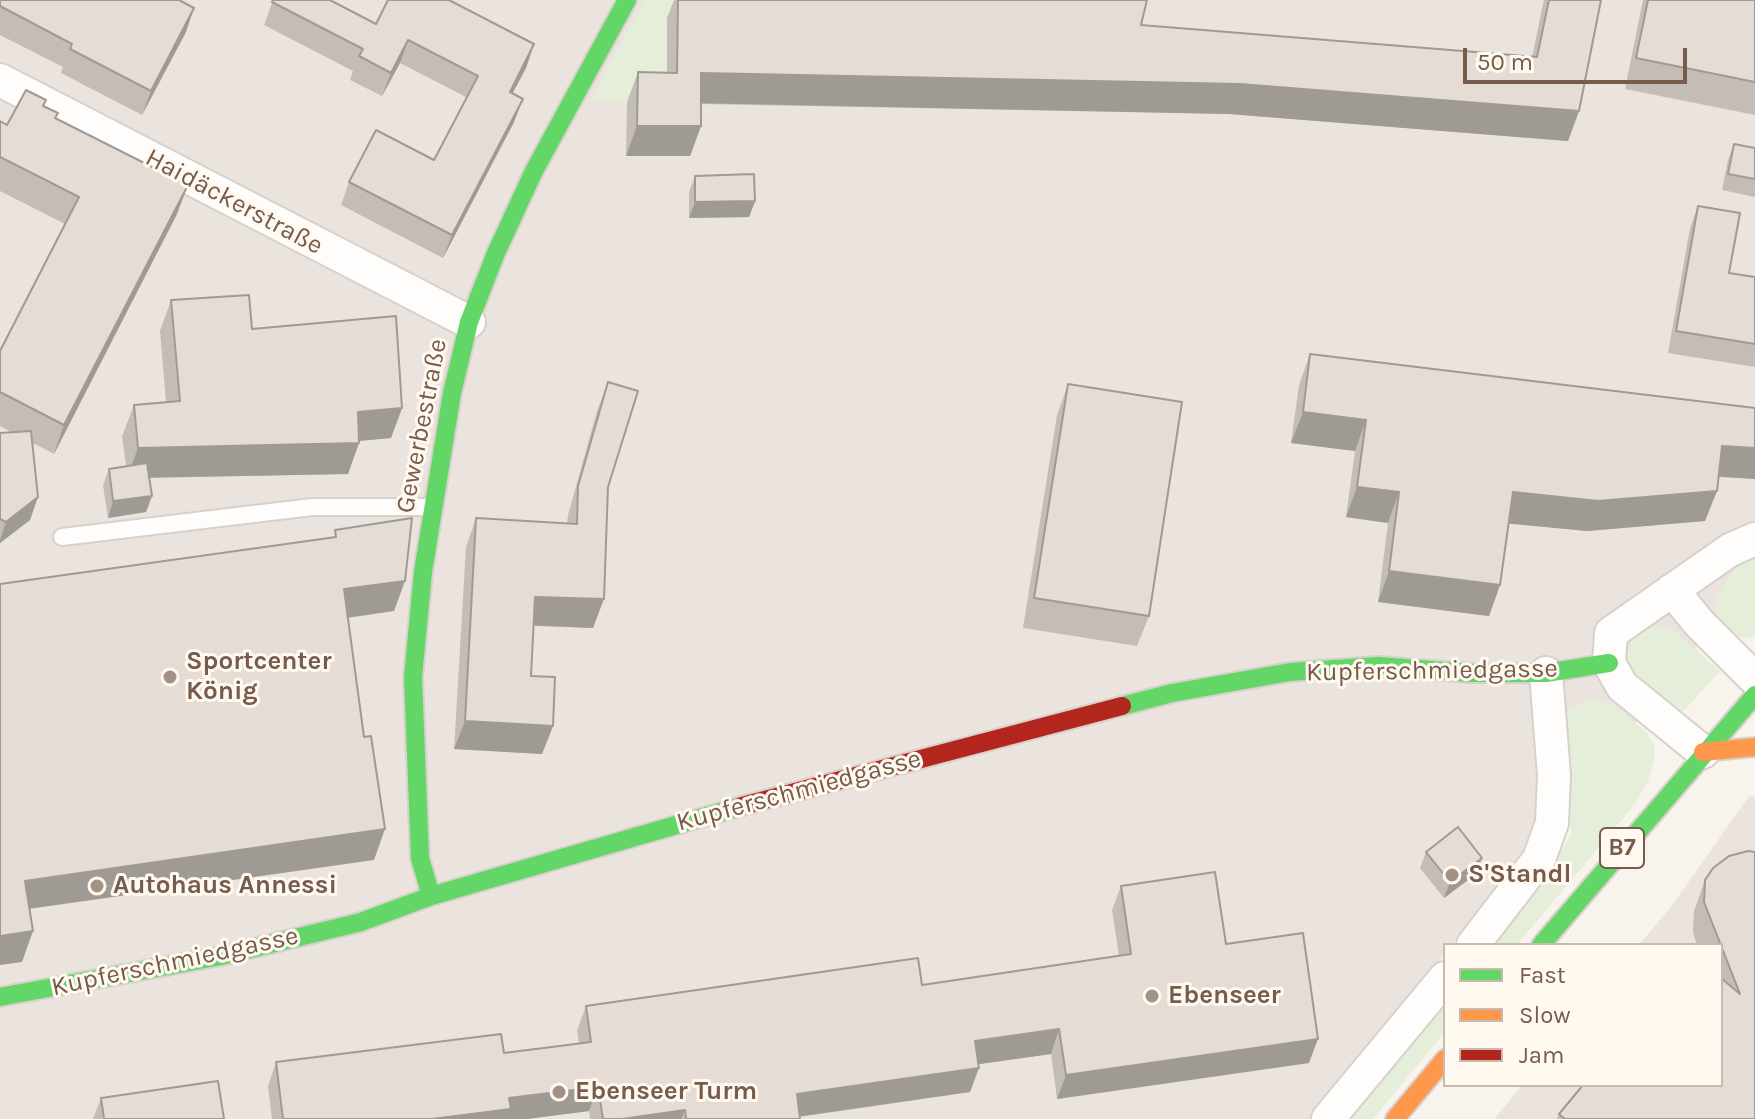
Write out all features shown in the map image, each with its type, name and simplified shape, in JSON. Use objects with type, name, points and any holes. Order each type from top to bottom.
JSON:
[{"type":"street","name":"Gewerbestraße","points":[[431,896],[420,858],[413,677],[432,507],[452,393],[469,322],[534,171],[627,0]]},
{"type":"street","name":"Haidäckerstraße","points":[[0,80],[469,322]]},
{"type":"street","points":[[1755,539],[1730,550],[1611,633],[1609,663],[1622,686],[1703,752],[1755,747]]},
{"type":"street","points":[[1672,590],[1699,623],[1755,679]]},
{"type":"street","name":"Kupferschmiedgasse","points":[[0,997],[221,956],[361,922],[431,896],[657,828],[1172,693],[1290,672],[1379,666],[1471,673],[1546,673],[1609,663]]},
{"type":"street","points":[[1475,943],[1539,859],[1552,823],[1554,775],[1546,673]]},
{"type":"street","name":"B7","points":[[1543,943],[1703,752],[1755,695]]},
{"type":"street","points":[[1328,1119],[1443,980]]},
{"type":"street","points":[[1395,1119],[1443,1061]]},
{"type":"lane","points":[[62,537],[312,507],[432,507]]},
{"type":"shaded area","points":[[0,0],[1755,0],[1755,576],[1498,891],[1454,943],[1443,943],[1443,956],[1310,1119],[0,1119]]},
{"type":"shaded area","points":[[1749,796],[1755,797],[1755,1119],[1494,1119],[1520,1087],[1723,1087],[1723,943],[1641,943],[1673,904]]},
{"type":"green space","points":[[644,0],[690,0],[666,103],[590,102]]},
{"type":"green space","points":[[1755,557],[1755,636],[1746,638],[1730,634],[1721,625],[1716,610],[1717,594],[1737,566]]},
{"type":"green space","points":[[1654,626],[1670,627],[1720,671],[1679,716],[1628,671],[1627,654],[1632,640],[1641,631]]},
{"type":"green space","points":[[1588,700],[1600,700],[1615,706],[1647,733],[1654,745],[1654,760],[1648,781],[1635,804],[1519,943],[1496,943],[1545,879],[1571,834],[1564,723],[1568,711]]},
{"type":"green space","points":[[1443,1006],[1443,1034],[1373,1119],[1350,1119]]},
{"type":"building","points":[[0,0],[179,0],[194,8],[151,91],[70,49],[72,44],[0,6]]},
{"type":"building","points":[[273,0],[330,0],[376,24],[388,0],[449,0],[534,44],[510,92],[523,99],[452,235],[349,182],[376,130],[434,160],[478,76],[408,40],[391,73],[359,56],[363,49]]},
{"type":"building","points":[[678,0],[1147,0],[1141,25],[1537,57],[1549,0],[1601,0],[1579,111],[1240,84],[701,73],[701,126],[637,126],[638,72],[677,73]]},
{"type":"building","points":[[1648,0],[1755,0],[1755,82],[1636,58]]},
{"type":"building","points":[[26,90],[46,100],[43,106],[58,113],[55,118],[188,185],[64,425],[0,392],[0,351],[79,197],[0,157],[0,121],[7,125]]},
{"type":"building","points":[[1734,144],[1755,148],[1755,179],[1728,174]]},
{"type":"building","points":[[754,174],[755,201],[695,202],[695,176]]},
{"type":"building","points":[[1698,206],[1740,213],[1729,273],[1755,277],[1755,344],[1676,331]]},
{"type":"building","points":[[249,295],[252,329],[396,316],[402,408],[358,412],[359,443],[138,448],[134,405],[180,401],[171,300]]},
{"type":"building","points":[[1310,354],[1755,408],[1755,448],[1722,446],[1717,491],[1598,501],[1513,492],[1500,585],[1389,571],[1399,492],[1357,487],[1366,420],[1303,412]]},
{"type":"building","points":[[608,382],[638,391],[608,487],[604,599],[535,597],[531,676],[555,677],[553,726],[465,721],[476,518],[577,524],[578,486]]},
{"type":"building","points":[[1068,384],[1182,402],[1149,616],[1034,598]]},
{"type":"building","points":[[31,431],[38,497],[6,522],[0,519],[0,433]]},
{"type":"building","points":[[147,463],[152,496],[113,501],[109,469]]},
{"type":"building","points":[[412,518],[405,581],[344,589],[364,737],[371,736],[385,829],[25,881],[33,931],[0,936],[0,584],[336,537],[335,530]]},
{"type":"building","points":[[1458,827],[1482,858],[1450,882],[1426,852]]},
{"type":"building","points":[[1755,852],[1755,1119],[1565,1119],[1559,1114],[1581,1087],[1723,1087],[1723,980],[1740,994],[1723,943],[1720,943],[1704,902],[1705,880],[1713,868],[1729,856]]},
{"type":"building","name":"Ebenseer","points":[[1215,872],[1226,944],[1303,933],[1318,1039],[1066,1075],[1059,1029],[975,1041],[979,1068],[797,1094],[800,1119],[686,1119],[685,1110],[603,1119],[598,1087],[509,1098],[511,1109],[432,1119],[283,1119],[276,1062],[501,1034],[504,1053],[591,1042],[586,1006],[918,958],[922,985],[1131,954],[1121,886]]},
{"type":"building","points":[[218,1081],[224,1119],[104,1119],[101,1098]]},
{"type":"traffic: fast","points":[[431,896],[420,858],[413,677],[423,572],[452,393],[469,322],[496,253],[534,171],[627,0]]},
{"type":"traffic: fast","points":[[1122,706],[1172,693],[1290,672],[1379,666],[1471,673],[1546,673],[1609,663]]},
{"type":"traffic: fast","points":[[1543,943],[1755,695]]},
{"type":"traffic: fast","points":[[0,997],[221,956],[361,922],[431,896],[742,806]]},
{"type":"traffic: slow","points":[[1703,752],[1755,747]]},
{"type":"traffic: slow","points":[[1395,1119],[1443,1061]]},
{"type":"traffic: jam","points":[[742,806],[1122,706]]},
{"type":"place","name":"Sportcenter König","points":[[170,677]]},
{"type":"place","name":"S'Standl","points":[[1452,875]]},
{"type":"place","name":"Autohaus Annessi","points":[[97,886]]},
{"type":"place","name":"Ebenseer","points":[[1152,996]]},
{"type":"place","name":"Ebenseer Turm","points":[[559,1092]]}]
